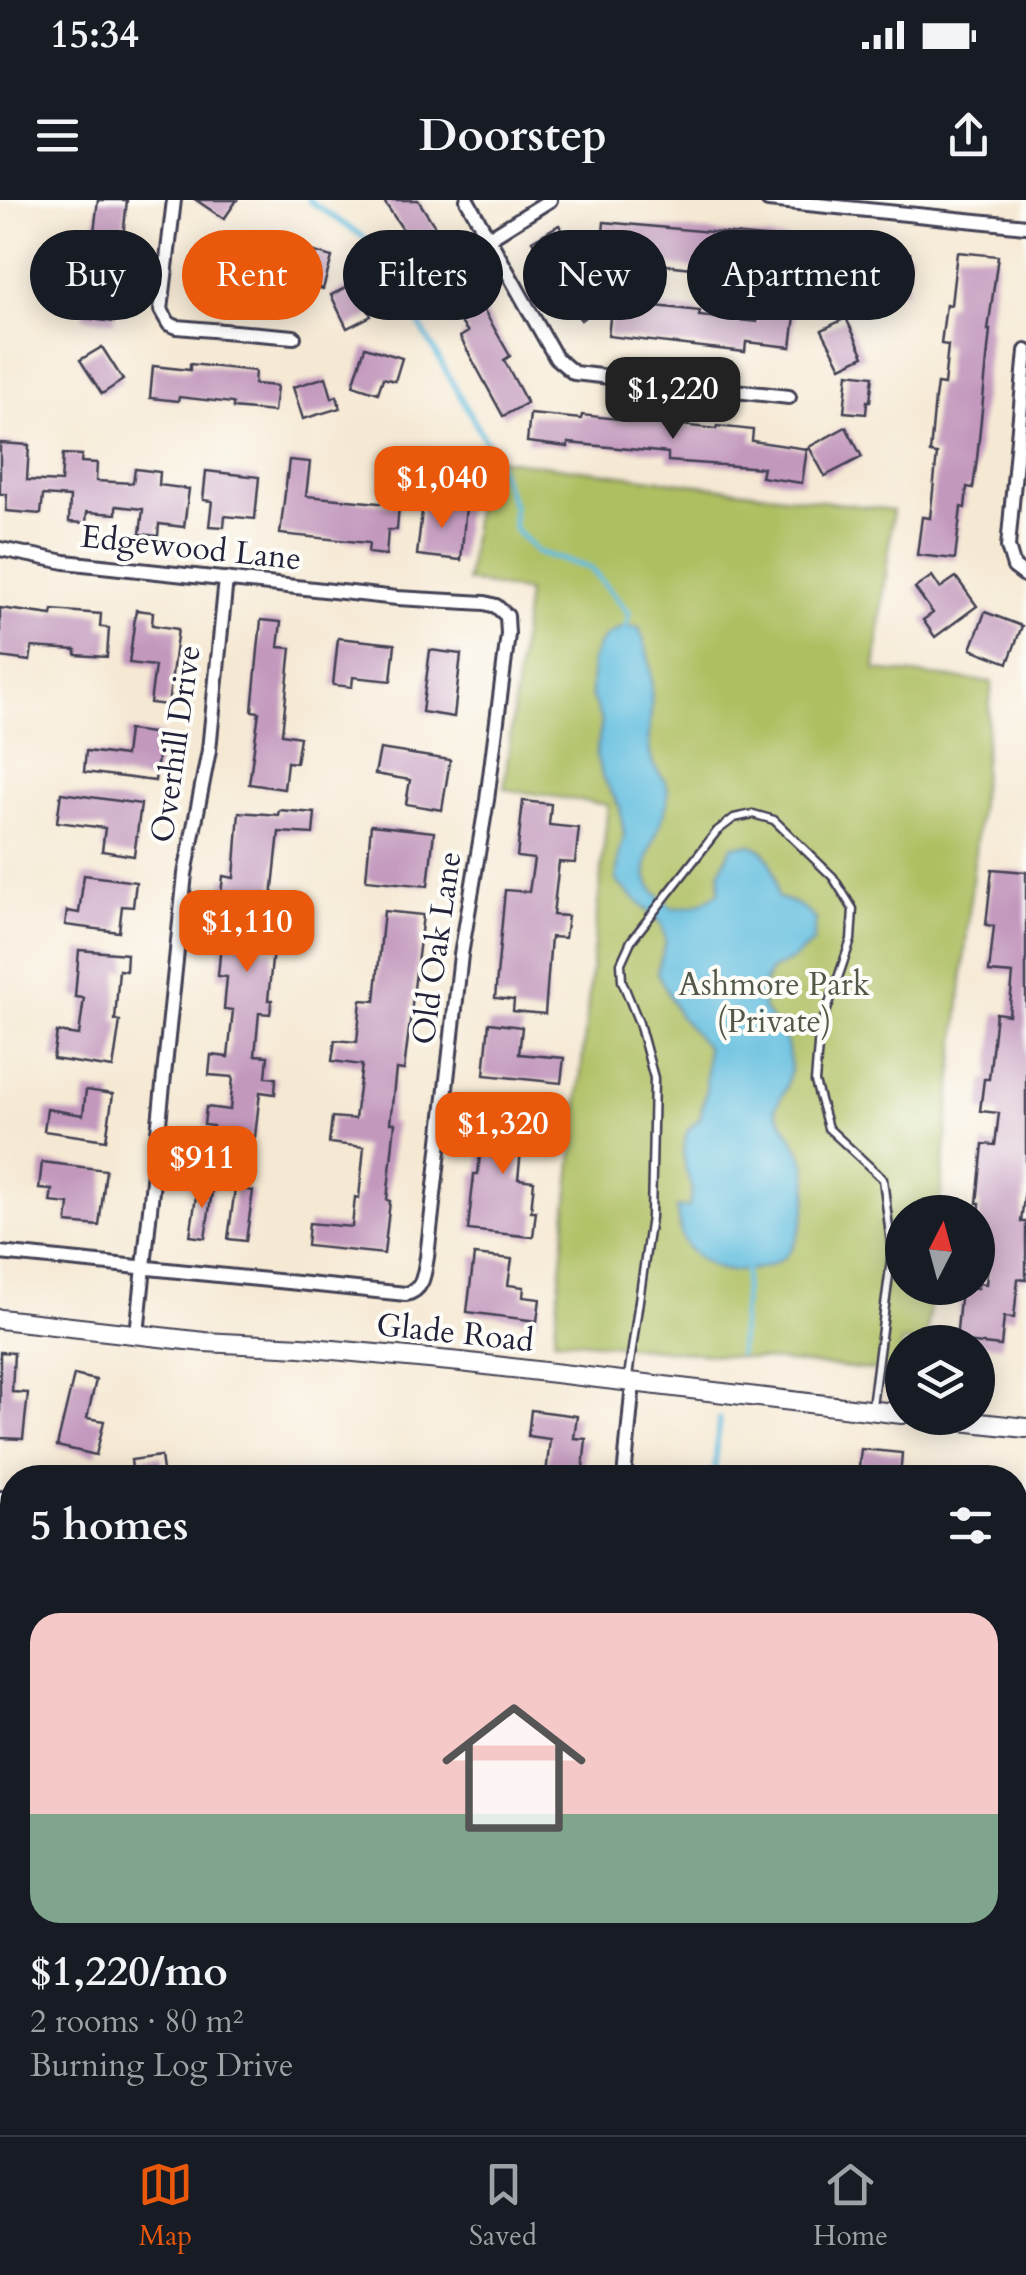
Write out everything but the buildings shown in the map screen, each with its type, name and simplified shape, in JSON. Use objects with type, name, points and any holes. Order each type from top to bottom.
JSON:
[{"type":"main road","name":"Glade Road","points":[[0,1319],[204,1342],[443,1360],[885,1412]]},
{"type":"main road","points":[[995,1425],[1026,1428]]},
{"type":"street","points":[[174,200],[162,310],[169,324],[177,328],[294,337]]},
{"type":"street","points":[[467,200],[484,230]]},
{"type":"street","points":[[502,230],[550,200]]},
{"type":"street","points":[[768,200],[1026,226]]},
{"type":"street","points":[[503,263],[556,358],[574,373],[788,397]]},
{"type":"street","points":[[1026,351],[1008,547],[1014,567],[1026,576]]},
{"type":"street","name":"Edgewood Lane","points":[[0,549],[65,562],[496,606]]},
{"type":"street","name":"Overhill Drive","points":[[137,1334],[184,874],[210,750],[226,579]]},
{"type":"street","name":"Old Oak Lane","points":[[144,1268],[406,1294],[421,1285],[460,955],[487,800],[508,634],[506,616],[496,606]]},
{"type":"street","points":[[0,1253],[144,1268]]},
{"type":"street","points":[[625,1465],[630,1383]]},
{"type":"lane","points":[[630,1383],[651,1217],[654,1078],[640,1022],[622,981],[622,963],[631,942],[717,832],[734,818],[753,814],[774,820],[790,834],[834,877],[853,909],[851,940],[819,1033],[814,1082],[828,1128],[883,1179],[892,1252],[871,1410]]},
{"type":"green space","name":"Ashmore Park (Private)","points":[[481,457],[893,510],[875,670],[992,682],[941,1195],[885,1195],[885,1305],[930,1305],[928,1325],[885,1325],[885,1371],[554,1339],[608,805],[504,789],[527,592],[467,581]]},
{"type":"water","points":[[623,627],[639,628],[646,648],[652,689],[650,750],[668,791],[664,815],[649,852],[650,886],[672,908],[703,902],[719,892],[720,871],[732,846],[750,845],[768,858],[777,897],[797,904],[816,919],[813,943],[770,971],[764,984],[763,1007],[787,1043],[791,1068],[775,1109],[803,1157],[807,1173],[803,1221],[795,1243],[784,1257],[750,1270],[724,1270],[698,1257],[684,1241],[676,1208],[689,1207],[692,1189],[683,1152],[687,1131],[700,1118],[706,1091],[707,1048],[679,1015],[657,972],[666,942],[662,924],[616,881],[624,836],[620,808],[596,755],[602,722],[591,695],[592,661],[598,646],[606,636]]},
{"type":"waterway","points":[[308,200],[374,244],[494,456],[513,505],[514,528],[537,552],[590,568],[629,613],[625,633]]},
{"type":"waterway","points":[[739,1354],[746,1266]]},
{"type":"waterway","points":[[715,1465],[719,1419]]}]
